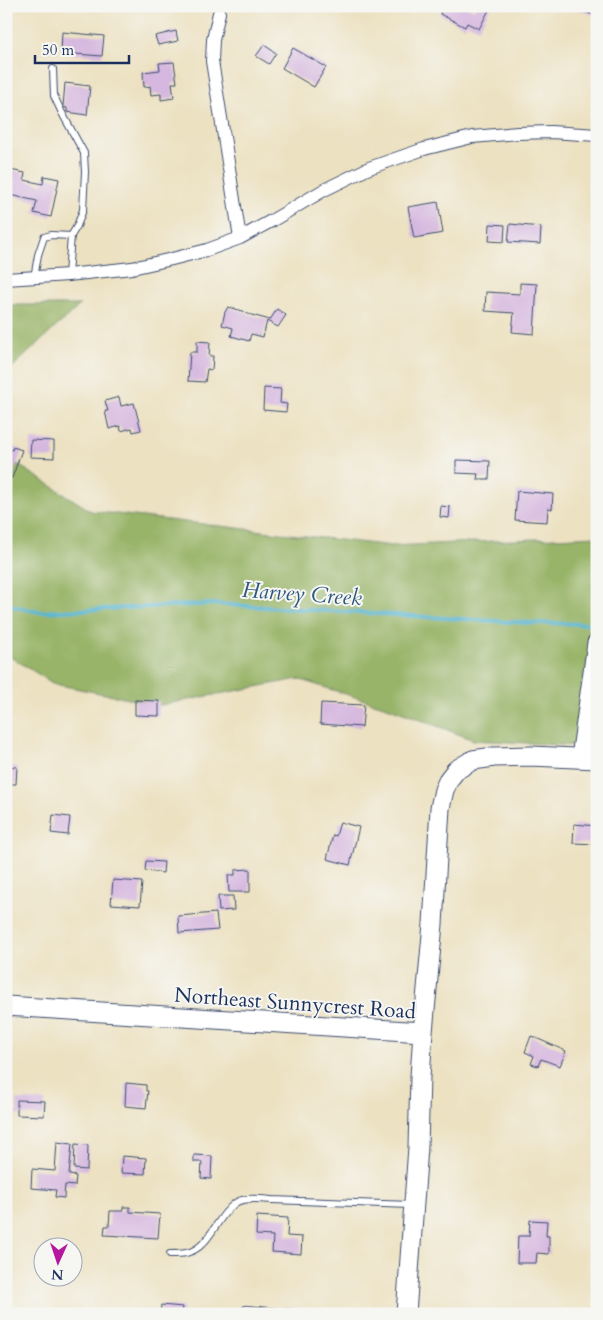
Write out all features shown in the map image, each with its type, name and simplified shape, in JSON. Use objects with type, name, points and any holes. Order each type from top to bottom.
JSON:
[{"type":"street","points":[[219,13],[213,40],[212,61],[240,238]]},
{"type":"street","points":[[6,279],[68,276],[132,268],[207,250],[240,238],[324,190],[369,168],[424,149],[472,138],[518,133],[551,132],[597,135]]},
{"type":"street","points":[[423,1032],[433,924],[440,808],[444,790],[456,770],[473,760],[494,757],[531,756],[589,759],[597,643]]},
{"type":"street","name":"Northeast Sunnycrest Road","points":[[6,1006],[423,1032],[418,1147],[406,1314]]},
{"type":"lane","points":[[53,69],[54,96],[84,153],[83,210],[71,236],[68,276]]},
{"type":"lane","points":[[34,278],[38,255],[44,237],[50,235],[71,236]]},
{"type":"lane","points":[[170,1254],[186,1253],[196,1250],[204,1244],[217,1222],[238,1201],[249,1199],[414,1205]]},
{"type":"lane","points":[[246,1309],[310,1314]]},
{"type":"green space","points":[[6,305],[80,305],[6,373]]},
{"type":"green space","points":[[6,457],[91,511],[392,546],[597,536],[597,747],[474,740],[390,708],[298,679],[161,705],[54,684],[6,654]]},
{"type":"building","points":[[443,6],[466,6],[474,10],[476,6],[491,6],[479,29],[467,23],[465,27],[440,14]]},
{"type":"building","points":[[568,6],[597,6],[597,7],[594,15]]},
{"type":"building","points":[[176,31],[178,41],[158,45],[155,36]]},
{"type":"building","points":[[62,32],[104,36],[102,56],[61,53]]},
{"type":"building","points":[[264,45],[276,53],[269,64],[256,56]]},
{"type":"building","points":[[293,48],[326,67],[314,87],[282,68]]},
{"type":"building","points":[[174,62],[177,83],[172,83],[174,98],[161,100],[161,94],[151,95],[150,86],[144,87],[143,72],[160,70],[159,63]]},
{"type":"building","points":[[65,83],[90,86],[87,115],[67,112],[67,108],[63,107]]},
{"type":"building","points":[[10,170],[25,173],[24,180],[43,184],[44,176],[59,179],[51,217],[34,213],[37,201],[6,194]]},
{"type":"building","points":[[438,202],[443,233],[414,238],[408,207]]},
{"type":"building","points":[[490,224],[505,225],[504,242],[489,241]]},
{"type":"building","points":[[510,224],[541,227],[540,244],[508,242]]},
{"type":"building","points":[[520,283],[537,284],[534,334],[512,332],[514,313],[485,311],[486,292],[520,294]]},
{"type":"building","points":[[228,307],[270,320],[277,309],[286,315],[278,327],[267,321],[263,337],[251,334],[249,341],[231,336],[233,328],[222,325]]},
{"type":"building","points":[[197,341],[210,342],[209,356],[213,356],[212,370],[207,369],[205,382],[188,381],[190,352],[197,352]]},
{"type":"building","points":[[264,388],[281,389],[280,403],[287,404],[286,412],[263,410]]},
{"type":"building","points":[[119,397],[121,406],[134,403],[141,430],[133,432],[132,428],[121,431],[120,426],[109,429],[105,411],[108,411],[105,401]]},
{"type":"building","points":[[31,440],[54,441],[54,458],[30,457]]},
{"type":"building","points":[[13,447],[22,450],[12,478],[6,476],[6,448],[12,450]]},
{"type":"building","points":[[456,460],[490,461],[489,479],[477,479],[478,474],[456,473]]},
{"type":"building","points":[[517,491],[553,494],[552,509],[548,508],[547,522],[515,520]]},
{"type":"building","points":[[441,506],[450,507],[449,518],[440,517]]},
{"type":"building","points":[[135,700],[159,701],[159,716],[135,715]]},
{"type":"building","points":[[321,703],[364,705],[362,727],[320,724]]},
{"type":"building","points":[[6,766],[17,767],[16,784],[6,784]]},
{"type":"building","points":[[53,815],[70,817],[68,835],[51,833]]},
{"type":"building","points":[[340,822],[359,827],[350,865],[327,859],[333,835],[336,836]]},
{"type":"building","points":[[574,824],[597,826],[597,844],[573,843]]},
{"type":"building","points":[[146,861],[164,862],[163,873],[145,871]]},
{"type":"building","points":[[250,869],[250,892],[229,892],[228,875],[235,875],[235,870]]},
{"type":"building","points":[[113,880],[142,882],[140,906],[111,904]]},
{"type":"building","points":[[218,896],[233,896],[234,910],[219,911]]},
{"type":"building","points":[[216,913],[218,930],[179,933],[178,916]]},
{"type":"building","points":[[531,1036],[566,1051],[560,1066],[541,1059],[538,1066],[531,1064],[534,1056],[525,1052]]},
{"type":"building","points":[[126,1083],[146,1085],[146,1091],[148,1091],[146,1108],[125,1106]]},
{"type":"building","points":[[17,1100],[45,1101],[44,1116],[17,1115]]},
{"type":"building","points":[[57,1142],[72,1144],[69,1175],[76,1176],[75,1186],[65,1185],[64,1198],[55,1197],[56,1190],[31,1188],[32,1169],[55,1171]]},
{"type":"building","points":[[75,1144],[88,1145],[87,1170],[74,1169]]},
{"type":"building","points":[[194,1155],[212,1156],[211,1179],[201,1178],[202,1162],[194,1162]]},
{"type":"building","points":[[122,1156],[146,1158],[145,1174],[121,1173]]},
{"type":"building","points":[[123,1207],[130,1207],[130,1212],[160,1214],[158,1238],[104,1235],[105,1226],[109,1226],[110,1211],[123,1211]]},
{"type":"building","points":[[257,1216],[288,1218],[287,1236],[302,1237],[301,1254],[272,1252],[273,1236],[256,1235]]},
{"type":"building","points":[[530,1220],[547,1221],[546,1236],[549,1236],[549,1254],[537,1253],[536,1263],[517,1263],[518,1236],[529,1236]]},
{"type":"building","points":[[161,1305],[183,1307],[182,1314],[160,1314]]},
{"type":"waterway","name":"Harvey Creek","points":[[6,605],[40,612],[214,604],[530,623],[597,624]]}]
